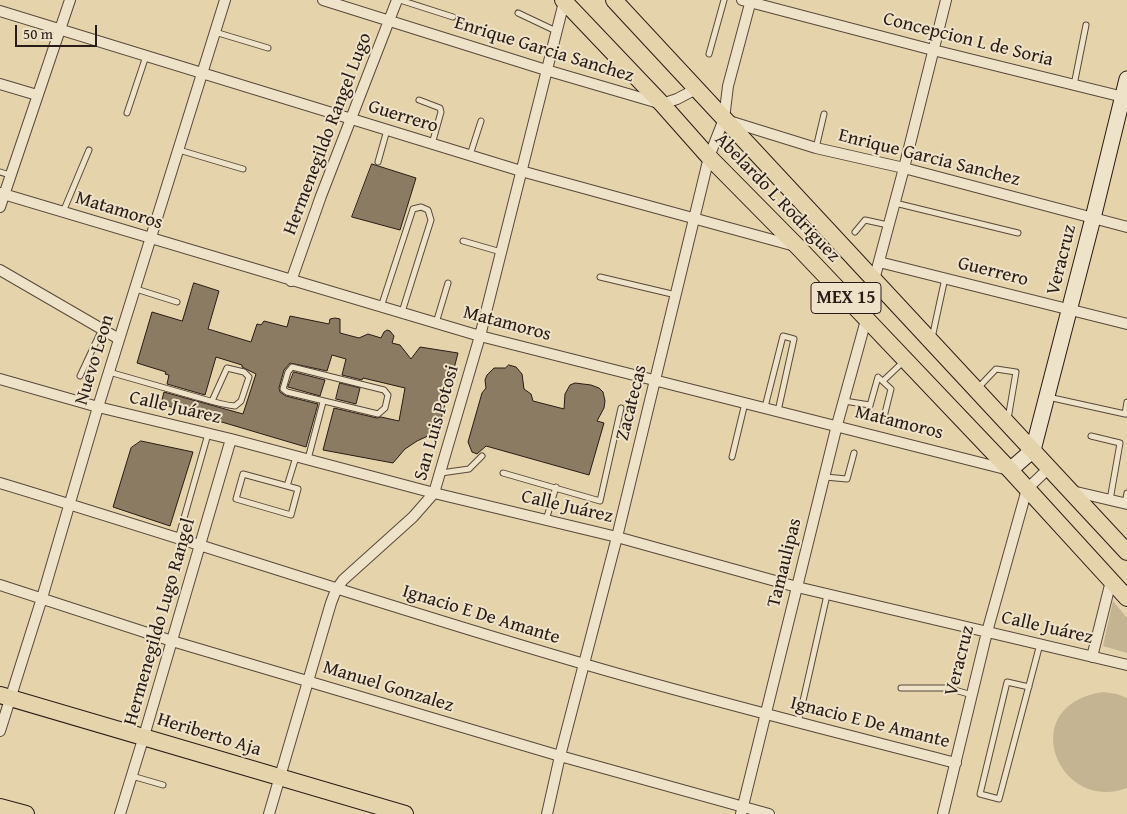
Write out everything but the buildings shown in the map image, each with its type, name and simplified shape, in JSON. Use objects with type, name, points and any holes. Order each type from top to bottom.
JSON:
[{"type":"main road","name":"Abelardo L Rodriguez","points":[[614,0],[1127,552]]},
{"type":"main road","name":"Abelardo L Rodriguez","points":[[563,1],[662,104],[709,157],[798,247],[1010,470],[1127,598]]},
{"type":"main road","name":"Heriberto Aja","points":[[5,696],[405,814]]},
{"type":"main road","points":[[0,807],[26,814]]},
{"type":"street","points":[[0,207],[2,193],[11,175],[70,0]]},
{"type":"street","name":"Nuevo Leon","points":[[0,731],[5,696],[42,598],[98,407],[225,0]]},
{"type":"street","name":"Enrique Garcia Sanchez","points":[[324,0],[546,70],[662,104]]},
{"type":"street","name":"Hermenegildo Rangel Lugo","points":[[291,280],[351,119],[399,0]]},
{"type":"street","points":[[874,280],[946,0]]},
{"type":"street","name":"San Luis Potosi","points":[[269,814],[336,590],[343,580],[413,517],[434,493],[480,336],[563,1]]},
{"type":"street","name":"Concepcion L de Soria","points":[[748,1],[933,50],[1125,97]]},
{"type":"street","name":"Zacatecas","points":[[547,814],[560,756],[656,380],[709,157],[724,119],[728,86],[748,1]]},
{"type":"street","name":"Guerrero","points":[[0,11],[522,171],[798,247]]},
{"type":"street","name":"Veracruz","points":[[1033,450],[1125,97],[1127,79]]},
{"type":"street","points":[[0,84],[37,95]]},
{"type":"street","points":[[662,104],[696,89]]},
{"type":"street","name":"Enrique Garcia Sanchez","points":[[724,119],[816,148],[904,168],[1127,227]]},
{"type":"street","name":"Matamoros","points":[[2,193],[480,336],[1010,470]]},
{"type":"street","name":"Guerrero","points":[[879,262],[1127,324]]},
{"type":"street","points":[[0,270],[119,339]]},
{"type":"street","name":"Tamaulipas","points":[[742,811],[837,425],[866,320]]},
{"type":"street","name":"Calle Juárez","points":[[0,380],[434,493],[617,537],[797,587],[1126,664]]},
{"type":"street","name":"Hermenegildo Lugo Rangel","points":[[120,814],[231,439]]},
{"type":"street","points":[[1010,470],[1033,450]]},
{"type":"street","points":[[1027,488],[1049,468]]},
{"type":"street","name":"Ignacio E De Amante","points":[[0,483],[336,590],[585,664],[798,723],[956,763]]},
{"type":"street","name":"Veracruz","points":[[943,814],[987,632],[1027,488]]},
{"type":"street","points":[[1068,489],[1110,500],[1126,500]]},
{"type":"street","points":[[1092,657],[1111,581]]},
{"type":"street","name":"Manuel Gonzalez","points":[[0,585],[172,641],[742,811],[768,814]]},
{"type":"lane","points":[[399,0],[453,17]]},
{"type":"lane","points":[[709,54],[724,0]]},
{"type":"lane","points":[[518,13],[556,32]]},
{"type":"lane","points":[[1074,85],[1086,25]]},
{"type":"lane","points":[[215,32],[268,48]]},
{"type":"lane","points":[[127,113],[146,56]]},
{"type":"lane","points":[[419,100],[440,108],[441,112],[432,144]]},
{"type":"lane","points":[[816,148],[824,114]]},
{"type":"lane","points":[[470,155],[481,121]]},
{"type":"lane","points":[[378,162],[387,130]]},
{"type":"lane","points":[[64,212],[89,150]]},
{"type":"lane","points":[[178,150],[243,169]]},
{"type":"lane","points":[[0,172],[11,175]]},
{"type":"lane","points":[[895,202],[1018,233]]},
{"type":"lane","points":[[381,307],[413,208],[421,207],[428,210],[431,220],[402,313]]},
{"type":"lane","points":[[855,232],[866,220],[889,225]]},
{"type":"lane","points":[[464,241],[501,252]]},
{"type":"lane","points":[[600,277],[676,295]]},
{"type":"lane","points":[[931,341],[945,278]]},
{"type":"lane","points":[[436,323],[448,283]]},
{"type":"lane","points":[[136,289],[178,302]]},
{"type":"lane","points":[[80,376],[102,329]]},
{"type":"lane","points":[[765,407],[783,336],[794,339],[778,411]]},
{"type":"lane","points":[[883,381],[905,360]]},
{"type":"lane","points":[[292,367],[384,390],[388,395],[385,408],[378,414],[323,402],[287,392],[283,389],[288,372],[292,367]]},
{"type":"lane","points":[[109,372],[212,401],[228,405],[239,404],[249,376],[244,372],[227,368],[212,401]]},
{"type":"lane","points":[[976,390],[996,370],[1016,372],[1007,422]]},
{"type":"lane","points":[[878,377],[892,389],[884,417],[867,416],[870,405],[878,377]]},
{"type":"lane","points":[[1047,397],[1125,414],[1127,402]]},
{"type":"lane","points":[[844,401],[870,405]]},
{"type":"lane","points":[[308,460],[323,402]]},
{"type":"lane","points":[[732,457],[745,402]]},
{"type":"lane","points":[[502,473],[600,501],[621,408]]},
{"type":"lane","points":[[178,539],[208,434]]},
{"type":"lane","points":[[1091,436],[1120,443],[1110,500]]},
{"type":"lane","points":[[824,477],[847,479],[854,453]]},
{"type":"lane","points":[[440,473],[470,469],[482,456]]},
{"type":"lane","points":[[287,486],[296,457]]},
{"type":"lane","points":[[243,474],[287,486],[298,489],[290,515],[236,499],[243,474]]},
{"type":"lane","points":[[546,520],[556,487]]},
{"type":"lane","points":[[798,723],[827,594]]},
{"type":"lane","points":[[1029,687],[1008,682],[980,794],[999,799],[1029,687],[1040,644]]},
{"type":"lane","points":[[901,688],[948,688],[972,695]]},
{"type":"lane","points":[[132,776],[163,785]]},
{"type":"shaded area","points":[[1113,601],[1127,618],[1127,653],[1103,646]]},
{"type":"shaded area","points":[[1103,692],[1127,698],[1127,788],[1103,792],[1082,786],[1066,772],[1056,755],[1053,735],[1060,716],[1076,701]]}]
